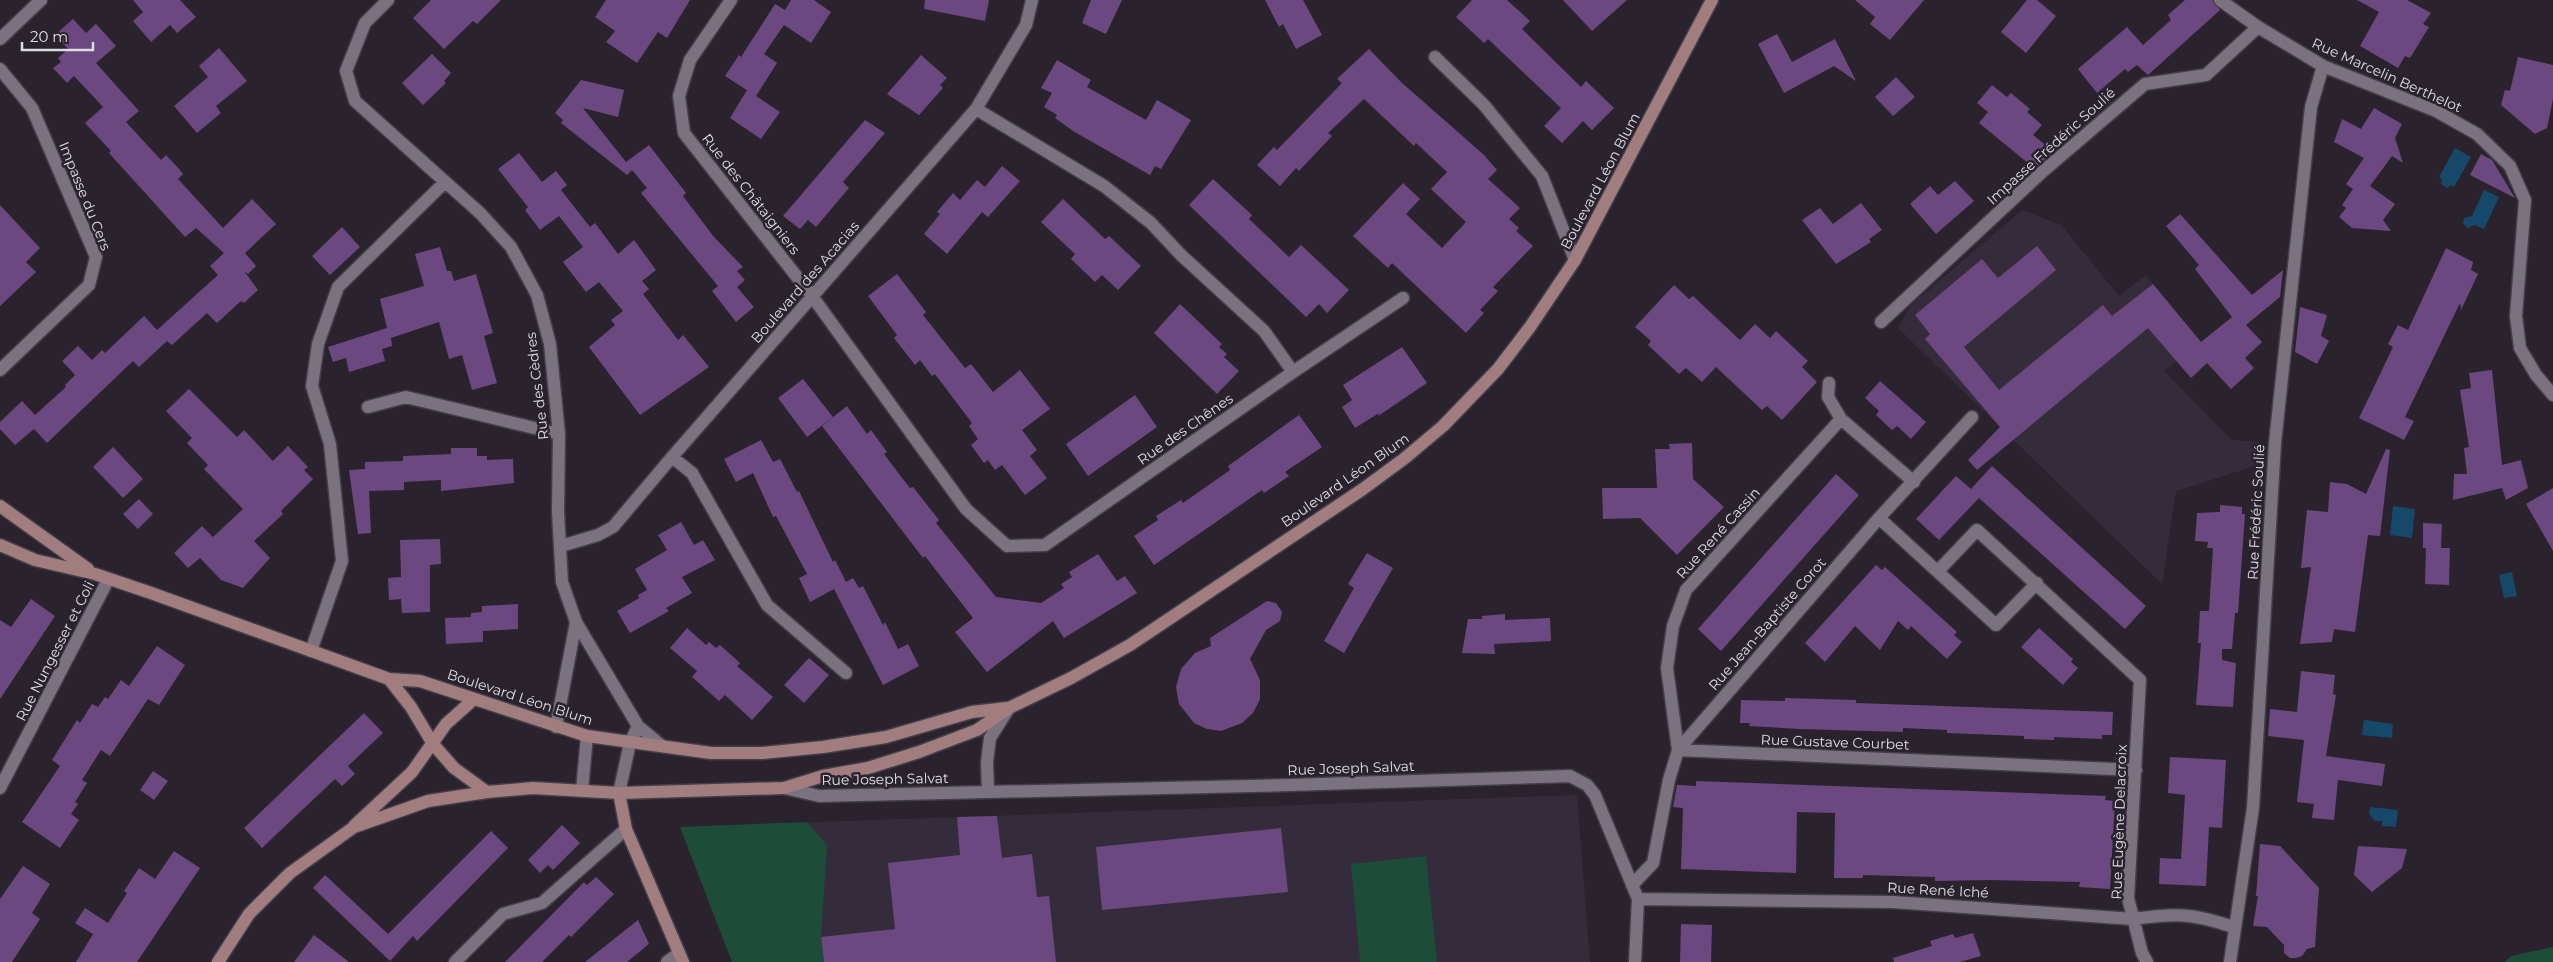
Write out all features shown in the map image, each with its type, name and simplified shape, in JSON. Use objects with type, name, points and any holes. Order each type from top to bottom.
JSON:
[{"type":"street","points":[[0,39],[41,0]]},
{"type":"street","name":"Rue des Cèdres","points":[[388,0],[365,23],[346,71],[355,101],[480,213],[511,247],[537,294],[550,344],[559,434],[558,512],[562,582],[576,622],[638,726],[662,746]]},
{"type":"street","name":"Rue des Châtaigniers","points":[[731,0],[690,60],[679,96],[684,133],[812,296]]},
{"type":"street","name":"Boulevard des Acacias","points":[[561,546],[598,535],[614,527],[672,457],[976,109],[1026,25],[1032,0]]},
{"type":"street","name":"Rue Marcelin Berthelot","points":[[2220,0],[2258,27],[2323,66],[2436,111],[2476,134],[2510,166],[2525,200],[2516,316],[2520,348],[2536,375],[2553,394]]},
{"type":"street","name":"Boulevard Léon Blum","points":[[354,826],[428,801],[487,792],[533,788],[619,793],[784,788],[823,776],[868,768],[919,752],[977,730],[1009,708],[1071,678],[1130,645],[1363,490],[1443,426],[1498,368],[1530,327],[1575,260],[1707,2]]},
{"type":"street","name":"Impasse Frédéric Soulié","points":[[1881,322],[2041,173],[2145,84],[2206,75],[2258,27]]},
{"type":"street","points":[[1435,57],[1484,105],[1542,176],[1575,260]]},
{"type":"street","name":"Rue Frédéric Soulié","points":[[2230,962],[2233,928],[2253,808],[2276,433],[2311,107],[2323,66]]},
{"type":"street","name":"Impasse du Cers","points":[[0,69],[32,108],[96,257],[89,285],[0,370]]},
{"type":"street","points":[[976,109],[1104,186],[1150,223],[1181,255],[1264,331],[1293,372]]},
{"type":"street","points":[[311,651],[342,561],[330,444],[312,386],[318,344],[338,287],[445,182]]},
{"type":"street","name":"Rue des Chênes","points":[[812,296],[966,509],[1007,546],[1045,545],[1293,372],[1404,298]]},
{"type":"street","points":[[1829,383],[1828,397],[1842,419],[1914,482]]},
{"type":"street","points":[[368,407],[406,396],[559,434]]},
{"type":"street","name":"Rue Jean-Baptiste Corot","points":[[1678,750],[1879,518],[1972,418]]},
{"type":"street","name":"Rue René Cassin","points":[[1678,750],[1667,668],[1673,626],[1686,590],[1842,419]]},
{"type":"street","points":[[672,457],[692,473],[767,605],[846,673]]},
{"type":"street","name":"Boulevard Léon Blum","points":[[0,506],[95,574],[108,580],[151,593],[390,679],[420,680],[587,736],[710,753],[762,753],[823,747],[886,737],[972,712],[1009,708]]},
{"type":"street","points":[[1879,518],[1996,625],[2037,583],[1977,530],[1938,571]]},
{"type":"street","name":"Boulevard Léon Blum","points":[[0,545],[35,560],[95,574]]},
{"type":"street","name":"Rue Nungesser et Coli","points":[[0,788],[108,580]]},
{"type":"street","name":"Rue Eugène Delacroix","points":[[2037,583],[2140,680],[2128,898],[2142,953],[2147,962]]},
{"type":"street","points":[[556,727],[576,622]]},
{"type":"street","points":[[390,679],[411,707],[432,744],[454,768],[487,792]]},
{"type":"street","points":[[218,962],[249,914],[290,873],[354,826],[412,772],[446,724],[474,699]]},
{"type":"street","points":[[988,791],[987,762],[990,738],[1009,708]]},
{"type":"street","points":[[638,726],[630,742],[619,793],[626,829],[681,957],[667,962]]},
{"type":"street","points":[[582,790],[587,736]]},
{"type":"street","points":[[1632,885],[1653,863],[1668,780],[1678,750]]},
{"type":"street","name":"Rue Gustave Courbet","points":[[1678,750],[2136,770]]},
{"type":"street","name":"Rue Joseph Salvat","points":[[784,788],[819,796],[1290,785],[1570,776],[1586,785],[1595,795],[1638,899]]},
{"type":"street","points":[[455,962],[503,914],[542,903],[626,829]]},
{"type":"street","points":[[1634,962],[1638,899]]},
{"type":"street","name":"Rue René Iché","points":[[1638,899],[1893,902],[2133,919],[2165,914],[2201,916],[2233,928]]},
{"type":"shaded area","points":[[2022,210],[2061,225],[2119,296],[2146,275],[2199,344],[2164,371],[2232,440],[2260,442],[2258,465],[2176,491],[2162,584],[1898,328],[1911,305]]},
{"type":"shaded area","points":[[1577,795],[1590,962],[732,962],[680,827]]},
{"type":"green space","points":[[807,822],[827,845],[821,937],[824,962],[732,962],[680,827]]},
{"type":"green space","points":[[1426,856],[1437,962],[1360,962],[1351,864]]},
{"type":"green space","points":[[2553,947],[2553,962],[2505,962],[2511,956]]},
{"type":"water","points":[[2455,148],[2471,157],[2454,187],[2451,185],[2447,188],[2441,184],[2442,179],[2439,177]]},
{"type":"water","points":[[2484,190],[2499,197],[2484,229],[2475,225],[2467,228],[2463,223],[2464,218],[2472,216]]},
{"type":"water","points":[[2393,506],[2415,509],[2412,538],[2390,535]]},
{"type":"water","points":[[2512,572],[2517,596],[2504,598],[2499,575]]},
{"type":"water","points":[[2364,720],[2393,724],[2392,738],[2362,735]]},
{"type":"water","points":[[2370,807],[2398,810],[2396,827],[2382,826],[2382,821],[2375,821],[2369,814]]},
{"type":"building","points":[[133,0],[180,0],[196,17],[177,33],[170,25],[151,42],[133,21],[143,12]]},
{"type":"building","points":[[431,0],[501,0],[477,24],[473,21],[444,49],[413,18]]},
{"type":"building","points":[[606,0],[690,0],[667,38],[658,32],[637,63],[606,42],[615,31],[595,17]]},
{"type":"building","points":[[791,0],[814,0],[831,12],[811,43],[784,25],[764,54],[777,63],[756,96],[725,76],[739,55],[741,57],[775,4],[785,10]]},
{"type":"building","points":[[925,0],[989,0],[985,21],[924,9]]},
{"type":"building","points":[[1091,0],[1122,0],[1106,34],[1082,23]]},
{"type":"building","points":[[1265,0],[1303,0],[1322,35],[1296,49],[1283,24],[1279,27]]},
{"type":"building","points":[[1472,0],[1507,0],[1530,21],[1522,29],[1581,87],[1586,81],[1614,108],[1592,130],[1583,121],[1562,143],[1544,126],[1561,108],[1488,39],[1484,43],[1456,17]]},
{"type":"building","points":[[1563,0],[1627,0],[1592,31]]},
{"type":"building","points":[[1855,0],[1924,0],[1890,40],[1870,24],[1875,17]]},
{"type":"building","points":[[2027,0],[2037,0],[2056,16],[2026,53],[2001,32]]},
{"type":"building","points":[[2185,0],[2212,0],[2220,10],[2148,75],[2137,65],[2128,72],[2125,69],[2097,93],[2078,69],[2127,27],[2143,45],[2171,20],[2168,15]]},
{"type":"building","points":[[2357,0],[2407,0],[2431,13],[2423,24],[2429,27],[2410,58],[2405,56],[2398,68],[2360,46],[2379,12]]},
{"type":"building","points":[[73,19],[86,33],[96,24],[116,46],[96,63],[139,111],[126,122],[161,160],[166,155],[180,170],[183,174],[178,179],[223,228],[252,199],[276,224],[245,253],[256,266],[248,274],[244,271],[258,290],[244,303],[241,301],[217,323],[207,313],[172,345],[167,341],[139,367],[133,361],[47,443],[34,429],[15,445],[0,429],[0,422],[22,401],[35,415],[66,387],[65,385],[75,375],[62,361],[78,346],[92,360],[102,350],[105,353],[144,316],[157,330],[218,275],[210,266],[224,253],[196,228],[185,237],[109,153],[111,151],[85,123],[103,107],[74,76],[67,83],[53,68],[61,62],[58,58],[68,49],[55,35]]},
{"type":"building","points":[[1777,34],[1792,62],[1835,39],[1856,81],[1834,66],[1784,93],[1758,44]]},
{"type":"building","points":[[219,48],[247,81],[216,106],[221,113],[197,133],[174,106],[208,77],[199,66]]},
{"type":"building","points":[[1369,49],[1401,82],[1484,155],[1497,170],[1488,179],[1520,208],[1509,219],[1519,228],[1516,231],[1533,246],[1493,287],[1498,291],[1480,310],[1484,313],[1466,333],[1392,263],[1388,268],[1353,236],[1403,183],[1420,199],[1406,214],[1442,248],[1466,222],[1431,189],[1447,172],[1416,143],[1414,146],[1364,99],[1328,133],[1332,136],[1299,171],[1296,168],[1280,186],[1257,165],[1274,147],[1277,150],[1342,83],[1337,79]]},
{"type":"building","points":[[432,54],[451,73],[444,81],[446,83],[423,105],[402,83]]},
{"type":"building","points":[[921,55],[947,78],[940,85],[943,88],[919,115],[887,94]]},
{"type":"building","points":[[2518,57],[2553,65],[2553,99],[2547,128],[2535,134],[2501,105],[2505,90],[2510,91]]},
{"type":"building","points":[[1057,60],[1091,80],[1087,87],[1146,120],[1157,100],[1191,120],[1161,169],[1155,166],[1150,175],[1073,131],[1055,118],[1057,115],[1044,107],[1052,93],[1041,88]]},
{"type":"building","points":[[1896,77],[1915,97],[1893,116],[1875,97]]},
{"type":"building","points":[[581,80],[624,90],[618,117],[583,108],[626,162],[649,145],[686,193],[683,196],[714,237],[743,267],[737,271],[745,280],[737,287],[754,307],[736,322],[712,291],[718,286],[641,193],[647,188],[632,170],[627,175],[561,123],[563,120],[555,113]]},
{"type":"building","points":[[1992,85],[2007,97],[2011,93],[2030,109],[2027,112],[2042,125],[2033,135],[2054,152],[2034,168],[1979,123],[1988,112],[1977,103]]},
{"type":"building","points":[[747,90],[780,112],[761,139],[730,118]]},
{"type":"building","points":[[2374,108],[2402,124],[2395,138],[2403,163],[2392,156],[2370,186],[2395,204],[2383,220],[2391,231],[2352,228],[2339,217],[2346,208],[2342,205],[2353,189],[2346,184],[2364,158],[2334,142],[2342,119],[2361,129]]},
{"type":"building","points":[[865,120],[885,133],[843,182],[849,188],[816,227],[808,220],[800,229],[783,216]]},
{"type":"building","points":[[519,153],[542,182],[556,171],[567,185],[561,190],[590,227],[595,223],[618,254],[634,240],[656,270],[642,281],[649,289],[643,294],[678,340],[683,335],[709,367],[640,415],[589,347],[615,325],[611,320],[623,311],[599,282],[586,292],[563,262],[583,247],[559,216],[540,230],[525,210],[528,207],[498,169]]},
{"type":"building","points":[[2481,154],[2492,160],[2515,198],[2470,175]]},
{"type":"building","points":[[1002,166],[1020,181],[988,217],[982,212],[947,254],[924,234],[940,214],[937,212],[953,193],[960,200],[977,180],[985,187]]},
{"type":"building","points":[[1213,179],[1252,215],[1249,219],[1289,257],[1301,245],[1349,290],[1327,313],[1319,304],[1306,317],[1189,205]]},
{"type":"building","points":[[1955,181],[1974,201],[1936,234],[1910,204],[1930,186],[1938,195]]},
{"type":"building","points":[[1063,199],[1105,239],[1109,236],[1141,266],[1118,290],[1102,275],[1095,282],[1071,259],[1075,254],[1041,222]]},
{"type":"building","points":[[1861,203],[1882,230],[1869,239],[1871,242],[1836,264],[1802,220],[1820,208],[1833,224]]},
{"type":"building","points":[[0,205],[40,248],[26,262],[36,272],[0,306]]},
{"type":"building","points":[[2180,214],[2252,295],[2283,270],[2280,297],[2246,325],[2262,342],[2245,358],[2254,368],[2231,389],[2207,363],[2191,378],[2148,328],[1977,470],[1968,460],[2000,427],[1925,339],[1930,334],[1915,315],[1982,259],[1998,278],[2037,246],[2056,270],[1964,347],[1999,390],[2103,305],[2112,316],[2153,284],[2201,342],[2232,317],[2195,269],[2199,265],[2166,226]]},
{"type":"building","points":[[342,227],[360,247],[330,275],[312,256]]},
{"type":"building","points":[[440,247],[447,271],[451,271],[454,281],[476,274],[493,333],[484,336],[497,383],[472,390],[462,355],[449,359],[439,322],[391,338],[392,346],[382,349],[385,361],[349,372],[346,358],[333,362],[328,347],[387,328],[380,299],[424,286],[415,254]]},
{"type":"building","points":[[2446,248],[2473,262],[2471,270],[2478,274],[2461,310],[2460,303],[2405,417],[2414,421],[2404,440],[2359,418],[2393,347],[2388,344],[2398,325],[2408,330]]},
{"type":"building","points":[[897,274],[926,312],[923,315],[965,368],[971,364],[993,392],[1020,370],[1050,409],[1022,430],[1037,450],[1030,456],[1047,478],[1025,495],[1002,465],[995,470],[988,460],[984,463],[971,445],[978,439],[969,426],[972,423],[935,374],[932,376],[920,360],[915,365],[894,338],[897,335],[868,296]]},
{"type":"building","points":[[1674,285],[1689,299],[1693,296],[1740,340],[1755,324],[1770,338],[1776,331],[1808,361],[1802,367],[1817,382],[1782,420],[1767,406],[1762,410],[1716,367],[1702,382],[1686,368],[1679,374],[1648,345],[1651,341],[1635,327]]},
{"type":"building","points":[[1180,304],[1222,344],[1219,347],[1227,354],[1224,357],[1239,371],[1217,394],[1154,333]]},
{"type":"building","points":[[2300,307],[2327,315],[2321,336],[2329,341],[2317,364],[2295,352]]},
{"type":"building","points":[[1402,347],[1427,383],[1378,416],[1379,413],[1355,428],[1342,407],[1352,400],[1343,385]]},
{"type":"building","points":[[2492,370],[2502,465],[2521,460],[2528,488],[2506,500],[2502,488],[2453,500],[2454,474],[2467,474],[2464,448],[2469,447],[2460,390],[2471,388],[2469,373]]},
{"type":"building","points":[[803,379],[833,417],[807,437],[778,398]]},
{"type":"building","points":[[1880,381],[1926,422],[1911,439],[1897,426],[1892,430],[1876,415],[1879,411],[1865,398]]},
{"type":"building","points":[[189,389],[237,437],[244,430],[273,461],[288,446],[308,467],[304,470],[313,479],[281,511],[283,514],[254,541],[270,558],[243,588],[221,580],[200,558],[188,568],[174,553],[202,526],[213,537],[243,509],[204,469],[208,465],[187,443],[192,438],[166,411]]},
{"type":"building","points":[[1135,395],[1157,427],[1088,476],[1066,444]]},
{"type":"building","points":[[847,406],[867,434],[871,430],[887,452],[884,454],[910,488],[913,487],[939,520],[936,523],[996,597],[1041,603],[1064,588],[1061,584],[1072,577],[1069,572],[1098,554],[1117,581],[1125,576],[1137,593],[1064,638],[1053,621],[987,672],[955,632],[973,618],[925,556],[923,558],[822,426]]},
{"type":"building","points":[[1299,415],[1322,447],[1285,472],[1289,476],[1264,493],[1262,490],[1154,565],[1134,536],[1158,520],[1156,516],[1181,500],[1183,503],[1230,470],[1228,466]]},
{"type":"building","points":[[761,440],[773,462],[780,459],[797,492],[799,491],[833,562],[835,560],[846,582],[853,578],[859,588],[863,586],[883,625],[885,622],[898,649],[908,644],[919,666],[883,685],[834,589],[810,602],[799,578],[807,574],[776,516],[773,517],[753,473],[736,482],[724,459]]},
{"type":"building","points":[[1692,443],[1693,479],[1724,507],[1677,555],[1640,518],[1603,519],[1602,488],[1657,488],[1655,449],[1670,449],[1669,444]]},
{"type":"building","points":[[113,447],[143,479],[123,498],[93,467]]},
{"type":"building","points":[[451,448],[477,448],[477,456],[487,456],[487,460],[513,459],[514,483],[441,491],[441,480],[404,482],[404,490],[369,491],[371,533],[358,534],[349,470],[365,469],[365,462],[403,461],[403,456],[451,454]]},
{"type":"building","points":[[2386,449],[2390,450],[2380,536],[2368,535],[2355,632],[2334,629],[2332,642],[2300,644],[2311,567],[2301,568],[2307,510],[2328,512],[2330,482],[2347,484],[2366,494]]},
{"type":"building","points":[[1992,466],[2146,606],[2125,629],[1979,498],[1939,540],[1916,519],[1956,476],[1971,489]]},
{"type":"building","points":[[1836,474],[1859,495],[1721,651],[1698,629]]},
{"type":"building","points":[[2553,488],[2553,551],[2526,504]]},
{"type":"building","points":[[139,499],[153,514],[138,529],[123,514]]},
{"type":"building","points":[[2220,505],[2242,507],[2242,514],[2245,514],[2238,613],[2235,613],[2232,649],[2222,649],[2222,660],[2236,663],[2233,707],[2196,705],[2201,643],[2198,643],[2200,611],[2209,611],[2213,548],[2207,548],[2208,542],[2195,541],[2197,513],[2220,512]]},
{"type":"building","points":[[681,522],[694,545],[703,540],[715,560],[682,577],[692,593],[666,608],[669,611],[630,633],[617,611],[639,598],[638,595],[647,590],[635,569],[667,550],[658,535]]},
{"type":"building","points":[[2423,523],[2442,524],[2441,548],[2450,548],[2449,585],[2425,584],[2426,548],[2423,548]]},
{"type":"building","points":[[440,539],[441,564],[430,565],[430,612],[402,613],[401,599],[389,600],[388,578],[401,577],[400,540]]},
{"type":"building","points":[[1367,553],[1393,568],[1344,653],[1324,641],[1354,588],[1348,584]]},
{"type":"building","points":[[1876,565],[1882,570],[1885,567],[1957,632],[1954,635],[1962,642],[1947,659],[1911,626],[1908,630],[1898,621],[1880,650],[1855,626],[1825,662],[1805,643]]},
{"type":"building","points":[[31,599],[55,616],[0,699],[0,620],[11,627]]},
{"type":"building","points":[[1267,601],[1276,603],[1282,612],[1280,621],[1266,630],[1250,659],[1260,680],[1260,699],[1253,713],[1242,723],[1221,731],[1207,729],[1194,723],[1179,704],[1176,687],[1181,669],[1195,653],[1211,646],[1210,638]]},
{"type":"building","points":[[518,604],[518,629],[483,631],[483,642],[446,644],[445,618],[471,617],[471,613],[482,612],[482,606]]},
{"type":"building","points":[[1505,614],[1505,620],[1550,618],[1551,641],[1494,644],[1495,654],[1462,653],[1468,619],[1482,619],[1482,616]]},
{"type":"building","points":[[687,628],[706,645],[709,642],[716,648],[720,645],[740,663],[737,666],[773,697],[752,720],[725,695],[719,701],[692,677],[697,671],[670,648]]},
{"type":"building","points":[[2039,628],[2073,659],[2071,662],[2078,668],[2063,685],[2021,647]]},
{"type":"building","points":[[157,646],[185,665],[159,705],[148,699],[110,756],[101,750],[82,780],[87,783],[75,802],[78,804],[71,814],[79,820],[60,848],[22,822],[60,766],[52,760],[77,720],[80,723],[92,704],[98,707],[105,697],[108,699],[121,680],[129,686]]},
{"type":"building","points":[[809,658],[829,675],[804,703],[784,685]]},
{"type":"building","points":[[2301,671],[2335,675],[2333,694],[2336,695],[2326,756],[2385,764],[2382,786],[2338,780],[2334,820],[2312,818],[2314,804],[2297,802],[2304,740],[2268,736],[2270,709],[2297,712]]},
{"type":"building","points":[[1785,698],[1856,700],[1856,703],[2113,712],[2112,735],[2102,735],[2102,739],[2054,737],[2054,740],[2024,739],[2024,736],[1947,733],[1947,730],[1903,728],[1903,732],[1799,729],[1749,726],[1750,723],[1740,723],[1741,700],[1785,701]]},
{"type":"building","points":[[364,713],[383,733],[348,766],[355,774],[342,786],[335,779],[262,848],[244,828]]},
{"type":"building","points":[[2170,757],[2226,760],[2222,828],[2209,827],[2206,886],[2159,884],[2160,858],[2181,859],[2185,795],[2168,793]]},
{"type":"building","points":[[153,771],[168,781],[154,800],[140,790]]},
{"type":"building","points":[[1696,781],[2106,796],[2105,800],[2115,801],[2110,889],[2079,887],[2080,882],[1935,881],[1935,877],[1863,875],[1863,878],[1834,878],[1835,813],[1797,812],[1796,873],[1681,869],[1683,808],[1673,807],[1677,785],[1696,786]]},
{"type":"building","points":[[997,816],[1002,858],[1032,854],[1037,897],[1049,896],[1056,962],[824,962],[821,937],[895,929],[888,863],[960,855],[957,817]]},
{"type":"building","points":[[562,825],[580,843],[553,870],[548,865],[540,873],[528,860]]},
{"type":"building","points":[[1281,828],[1288,892],[1102,910],[1096,847]]},
{"type":"building","points":[[491,831],[508,848],[417,941],[413,936],[390,961],[313,888],[325,875],[388,934]]},
{"type":"building","points":[[2260,844],[2280,846],[2319,888],[2315,947],[2307,949],[2302,956],[2290,958],[2284,953],[2284,945],[2267,927],[2253,926],[2258,896],[2256,896]]},
{"type":"building","points":[[2358,846],[2407,849],[2402,868],[2372,892],[2354,875]]},
{"type":"building","points":[[174,851],[200,868],[137,962],[76,962],[93,934],[75,923],[85,908],[108,923],[127,893],[124,891],[139,868],[155,879]]},
{"type":"building","points":[[23,866],[50,884],[32,913],[40,919],[12,962],[0,962],[0,899]]},
{"type":"building","points":[[596,877],[614,894],[571,937],[569,935],[542,962],[505,962],[584,882],[587,885]]},
{"type":"building","points":[[638,920],[649,944],[627,962],[585,962]]},
{"type":"building","points":[[1681,924],[1712,925],[1711,962],[1680,962]]},
{"type":"building","points":[[1973,933],[1981,956],[1960,962],[1894,962],[1893,958],[1932,946],[1930,941],[1953,934],[1955,938]]},
{"type":"building","points":[[314,935],[349,962],[294,962]]}]
